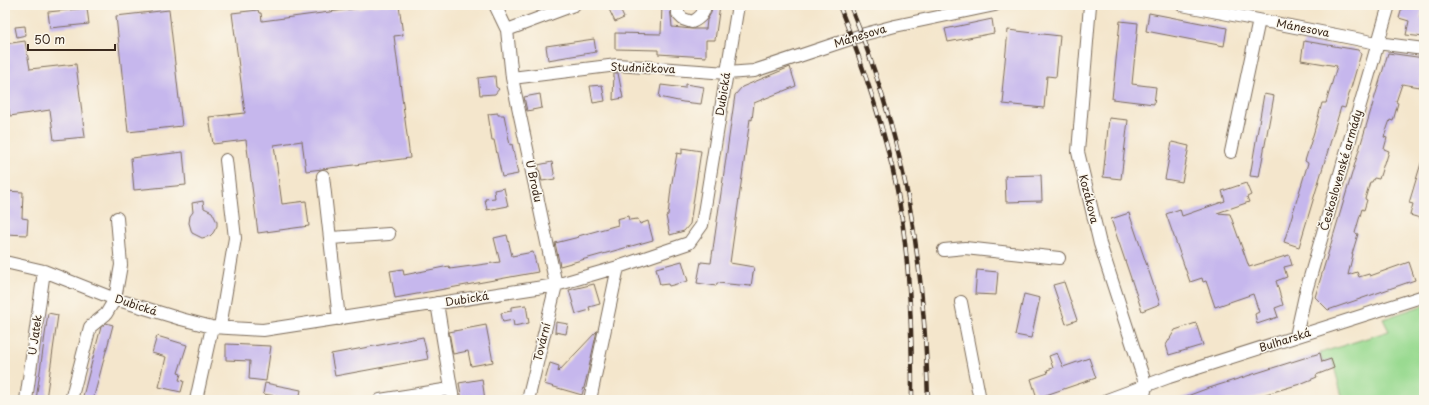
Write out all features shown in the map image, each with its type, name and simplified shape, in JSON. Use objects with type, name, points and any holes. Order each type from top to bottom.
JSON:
[{"type":"street","name":"U Brodu","points":[[495,5],[507,30],[512,78],[556,285]]},
{"type":"street","points":[[507,30],[574,5]]},
{"type":"street","points":[[678,5],[678,14],[683,19],[692,22],[699,19],[705,11],[705,5]]},
{"type":"street","name":"Dubická","points":[[5,262],[44,270],[115,299],[181,319],[216,327],[263,330],[556,285],[618,267],[689,243],[702,225],[738,5]]},
{"type":"street","name":"Mánesova","points":[[727,73],[754,71],[865,34],[894,26],[995,5]]},
{"type":"street","name":"Kozákova","points":[[1090,5],[1078,152],[1100,244],[1146,386]]},
{"type":"street","name":"Mánesova","points":[[1182,5],[1377,43],[1424,49]]},
{"type":"street","name":"Československé armády","points":[[1296,336],[1306,291],[1389,5]]},
{"type":"street","points":[[1231,152],[1259,20]]},
{"type":"street","name":"Studničkova","points":[[512,78],[617,65],[727,73]]},
{"type":"street","points":[[196,400],[216,327],[236,238],[226,160]]},
{"type":"street","points":[[323,176],[339,318]]},
{"type":"street","points":[[71,400],[90,327],[106,314],[115,299],[121,266],[117,218]]},
{"type":"street","points":[[331,238],[389,234]]},
{"type":"street","points":[[944,250],[965,248],[1059,258]]},
{"type":"street","points":[[590,400],[618,267]]},
{"type":"street","name":"U Jatek","points":[[26,400],[44,270]]},
{"type":"street","name":"Tovární","points":[[528,400],[556,285]]},
{"type":"street","name":"Bulharská","points":[[1107,400],[1296,336],[1424,296]]},
{"type":"street","points":[[961,302],[980,400]]},
{"type":"street","points":[[380,400],[452,394],[437,303]]},
{"type":"street","points":[[1143,400],[1146,386]]},
{"type":"green space","points":[[1424,305],[1424,400],[1343,400],[1332,359],[1322,362],[1320,353],[1389,331],[1383,319]]},
{"type":"building","points":[[382,5],[399,5],[403,35],[394,36],[410,158],[306,171],[302,141],[274,145],[282,204],[306,201],[309,226],[258,233],[246,140],[213,144],[209,117],[245,113],[232,13],[258,10],[259,13],[261,13],[262,21]]},
{"type":"building","points":[[607,5],[618,5],[624,18],[615,22]]},
{"type":"building","points":[[662,5],[670,5],[672,27],[706,29],[707,20],[711,13],[712,5],[720,5],[715,40],[706,40],[706,57],[658,54],[658,50],[615,49],[615,33],[661,34]]},
{"type":"building","points":[[1403,5],[1423,5],[1420,18],[1424,19],[1424,37],[1406,35],[1409,21],[1399,18]]},
{"type":"building","points":[[87,8],[89,24],[50,28],[48,12]]},
{"type":"building","points":[[169,10],[182,126],[128,132],[116,16]]},
{"type":"building","points":[[1149,13],[1227,28],[1224,46],[1146,31]]},
{"type":"building","points":[[992,19],[994,33],[948,42],[945,29]]},
{"type":"building","points":[[1120,21],[1138,23],[1132,84],[1156,87],[1154,104],[1112,99]]},
{"type":"building","points":[[25,26],[26,35],[17,37],[15,27]]},
{"type":"building","points":[[1008,30],[1060,36],[1056,77],[1047,76],[1044,108],[1003,104],[1004,93],[1002,93]]},
{"type":"building","points":[[594,39],[596,52],[548,60],[546,46]]},
{"type":"building","points":[[25,41],[30,69],[76,64],[85,137],[54,140],[50,110],[10,116],[5,89],[5,44]]},
{"type":"building","points":[[1304,41],[1358,50],[1361,54],[1345,108],[1341,107],[1299,247],[1284,242],[1308,163],[1305,161],[1322,103],[1326,103],[1337,66],[1301,60]]},
{"type":"building","points":[[1388,53],[1424,58],[1424,76],[1421,76],[1420,87],[1402,84],[1396,102],[1398,103],[1393,121],[1390,120],[1384,137],[1387,138],[1384,149],[1389,151],[1379,179],[1374,178],[1372,182],[1370,182],[1365,199],[1367,200],[1364,210],[1362,209],[1355,233],[1358,234],[1348,275],[1357,272],[1359,277],[1369,274],[1370,276],[1409,262],[1415,280],[1328,310],[1315,297]]},
{"type":"building","points":[[790,67],[796,86],[754,103],[752,120],[750,119],[730,263],[754,267],[751,286],[717,283],[716,286],[697,283],[701,262],[711,263],[735,95],[742,87]]},
{"type":"building","points":[[614,73],[618,73],[623,98],[613,100]]},
{"type":"building","points":[[495,76],[496,87],[499,89],[495,94],[480,95],[478,78]]},
{"type":"building","points":[[685,84],[704,87],[701,104],[659,97],[661,85],[685,88]]},
{"type":"building","points":[[602,85],[605,101],[593,103],[590,86]]},
{"type":"building","points":[[540,94],[542,108],[527,111],[524,97]]},
{"type":"building","points":[[1264,94],[1274,96],[1259,177],[1250,176]]},
{"type":"building","points":[[498,113],[498,115],[504,115],[518,174],[502,177],[494,140],[492,140],[488,114]]},
{"type":"building","points":[[1109,118],[1128,120],[1121,179],[1103,177]]},
{"type":"building","points":[[1172,142],[1189,146],[1182,182],[1165,179]]},
{"type":"building","points":[[682,148],[701,151],[690,224],[684,231],[670,235],[666,216],[668,215],[677,153],[682,154]]},
{"type":"building","points":[[183,152],[186,185],[134,190],[131,158]]},
{"type":"building","points":[[1422,160],[1424,160],[1424,204],[1420,218],[1410,215],[1413,204],[1409,203]]},
{"type":"building","points":[[552,162],[555,179],[542,181],[538,165]]},
{"type":"building","points":[[1041,175],[1042,201],[1006,202],[1005,176]]},
{"type":"building","points":[[1246,183],[1251,195],[1247,197],[1249,202],[1217,213],[1230,214],[1249,267],[1289,255],[1292,265],[1284,267],[1287,277],[1276,281],[1283,305],[1275,308],[1278,317],[1257,324],[1255,314],[1259,312],[1253,294],[1215,307],[1206,281],[1203,282],[1202,278],[1190,282],[1166,214],[1180,209],[1182,216],[1225,201],[1222,191]]},
{"type":"building","points":[[504,188],[508,206],[487,210],[485,199],[495,198],[494,190]]},
{"type":"building","points":[[5,191],[23,192],[22,218],[28,219],[27,235],[5,234]]},
{"type":"building","points":[[203,201],[204,208],[212,212],[217,222],[217,226],[210,236],[202,238],[192,233],[189,223],[190,216],[193,212],[192,203]]},
{"type":"building","points":[[1129,213],[1160,304],[1142,311],[1111,219]]},
{"type":"building","points":[[628,216],[629,220],[638,219],[640,224],[648,221],[653,240],[560,266],[555,243],[618,225],[617,219]]},
{"type":"building","points":[[507,235],[512,256],[533,252],[538,272],[395,298],[390,271],[403,269],[404,275],[449,266],[450,269],[500,262],[494,238]]},
{"type":"building","points":[[682,261],[688,281],[669,286],[668,284],[660,285],[656,268]]},
{"type":"building","points":[[977,270],[998,272],[996,295],[975,294]]},
{"type":"building","points":[[1064,282],[1077,320],[1066,324],[1053,285]]},
{"type":"building","points":[[594,284],[600,304],[589,307],[590,310],[576,314],[569,290]]},
{"type":"building","points":[[1024,294],[1040,298],[1031,338],[1015,335]]},
{"type":"building","points":[[526,305],[529,323],[514,326],[513,320],[503,322],[501,313],[511,311],[511,307]]},
{"type":"building","points":[[48,313],[58,315],[46,400],[36,400]]},
{"type":"building","points":[[556,322],[568,324],[566,334],[555,332]]},
{"type":"building","points":[[106,323],[113,325],[93,400],[82,400],[101,327]]},
{"type":"building","points":[[1196,323],[1203,345],[1169,355],[1166,345],[1175,330]]},
{"type":"building","points":[[486,325],[493,362],[471,366],[468,351],[453,354],[449,332]]},
{"type":"building","points":[[597,331],[582,395],[544,384],[550,363],[559,366],[558,372]]},
{"type":"building","points":[[157,336],[187,345],[178,373],[181,374],[179,380],[184,381],[181,392],[159,387],[166,357],[152,353]]},
{"type":"building","points":[[423,337],[428,359],[335,376],[331,354]]},
{"type":"building","points":[[226,344],[271,346],[266,381],[249,379],[250,361],[226,360]]},
{"type":"building","points":[[1057,353],[1063,367],[1089,358],[1096,378],[1037,398],[1031,379],[1048,373],[1047,370],[1053,368],[1049,356]]},
{"type":"building","points":[[1320,353],[1322,362],[1331,359],[1334,368],[1316,375],[1317,377],[1300,384],[1246,400],[1179,400],[1206,389]]},
{"type":"building","points":[[482,379],[485,400],[462,400],[459,383]]},
{"type":"building","points":[[265,383],[301,390],[299,400],[263,394]]},
{"type":"railway","points":[[839,5],[872,96],[886,142],[897,189],[905,242],[909,294],[912,400]]},
{"type":"railway","points":[[850,5],[882,95],[906,187],[922,293],[928,400]]}]
